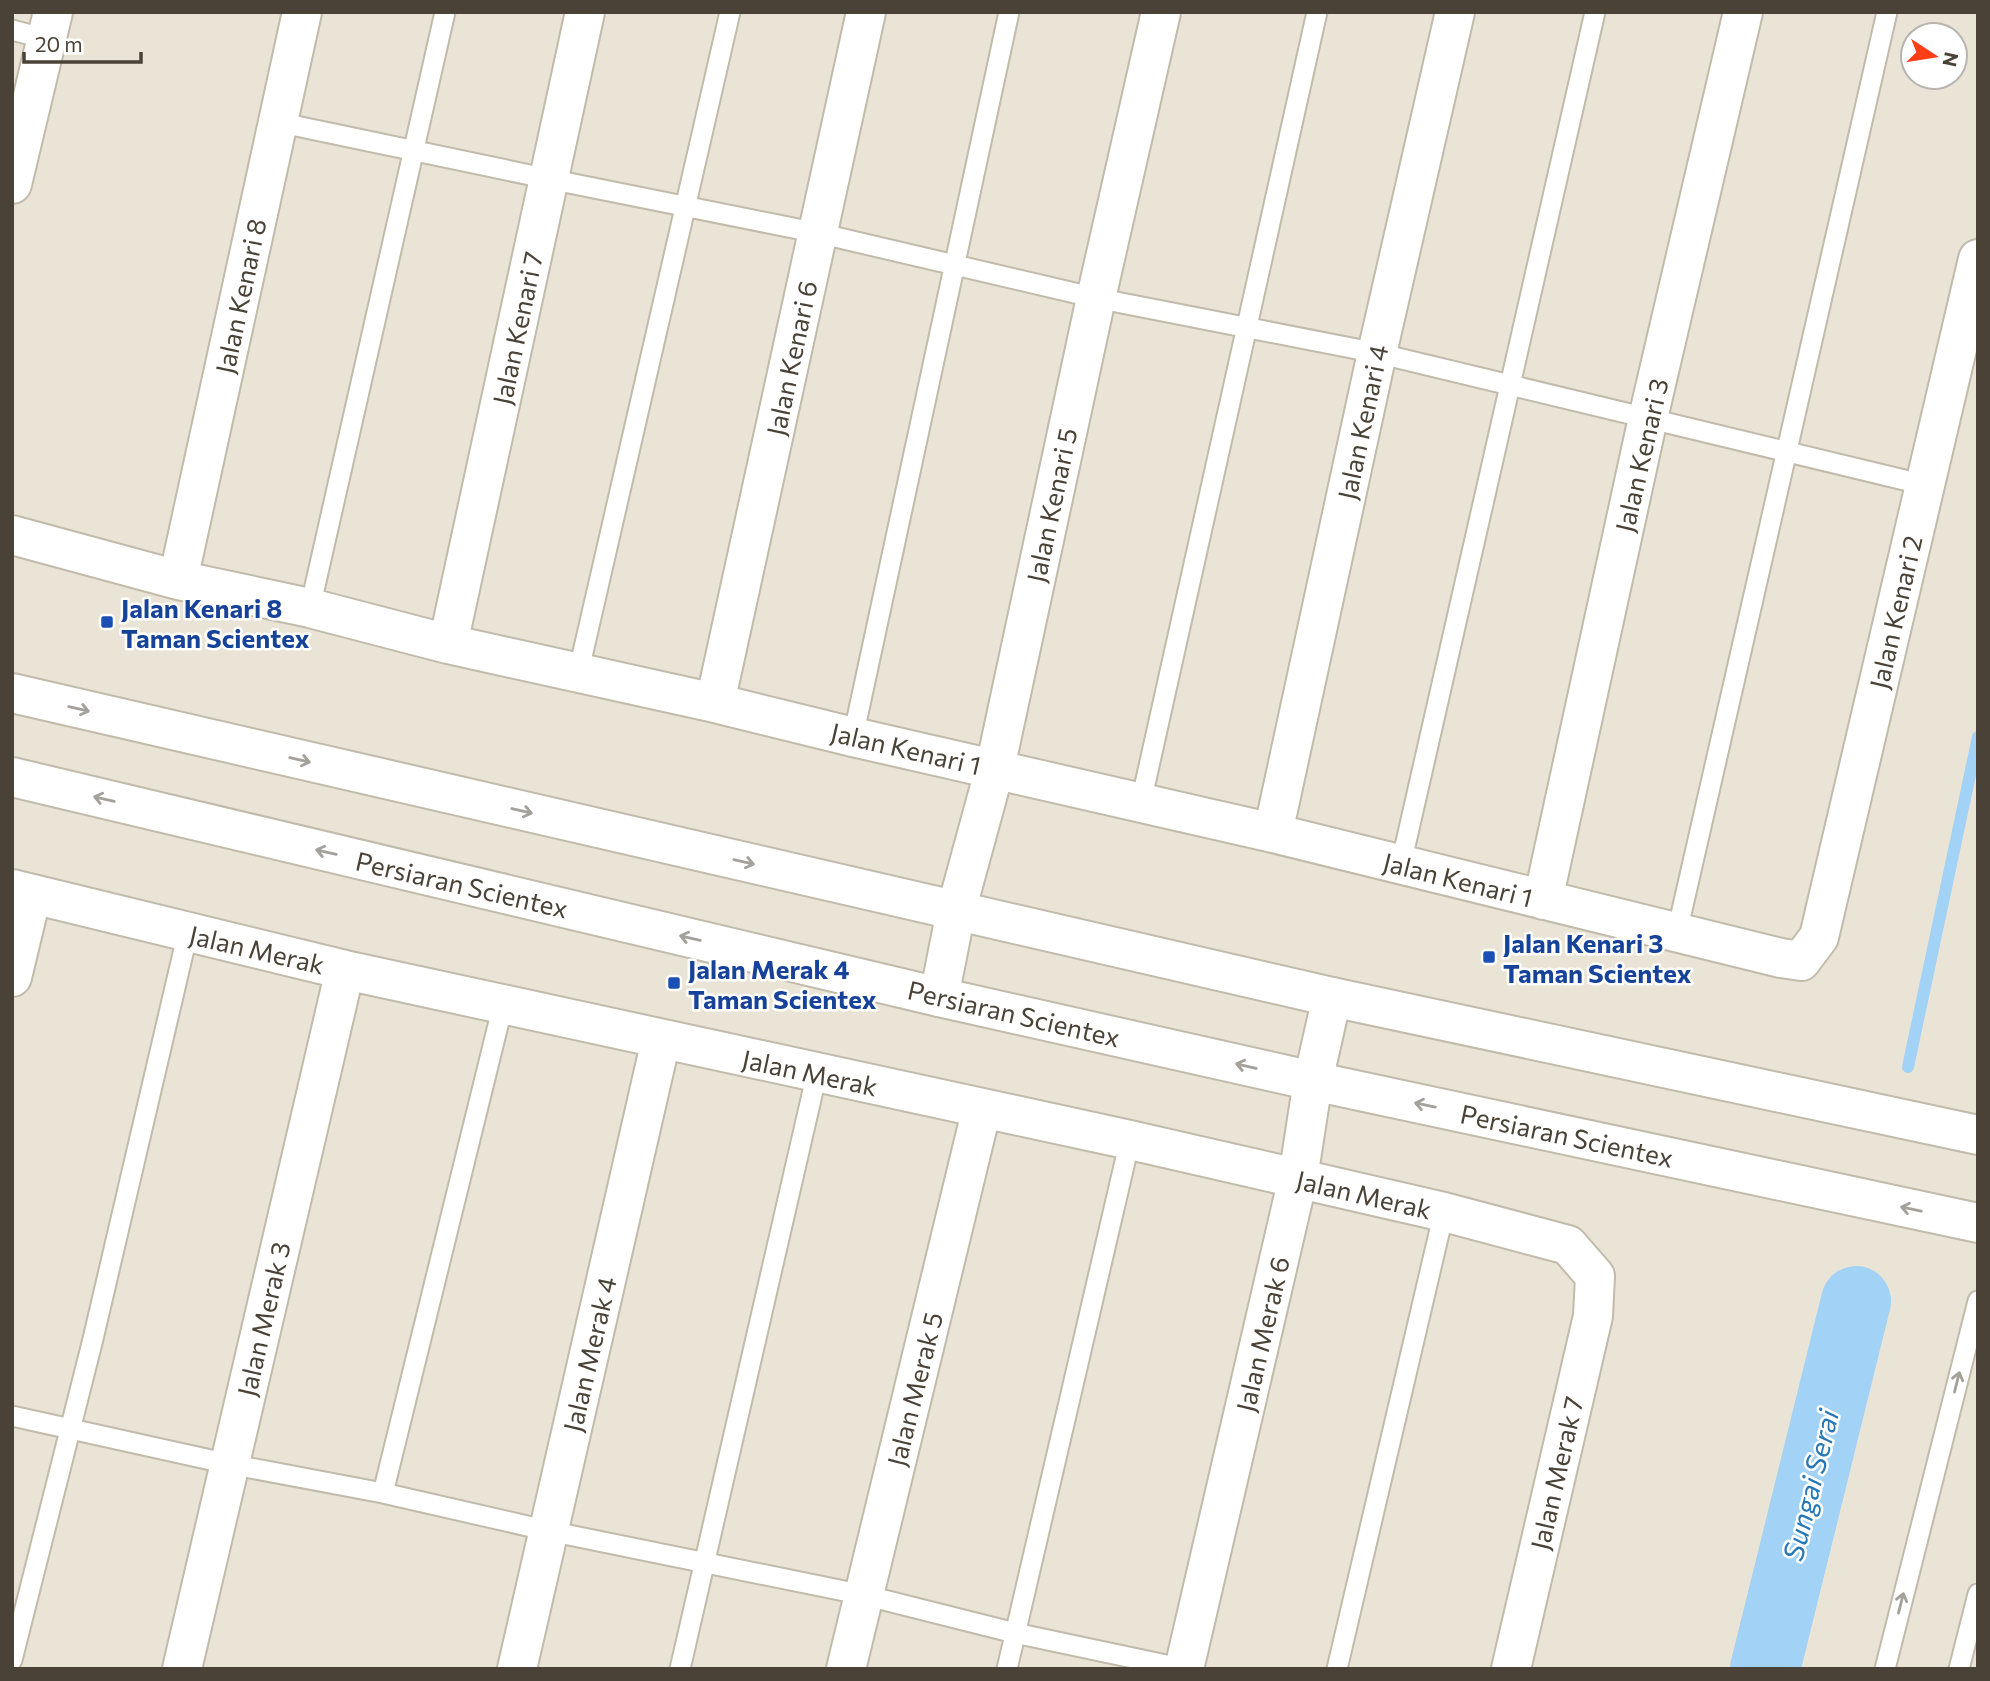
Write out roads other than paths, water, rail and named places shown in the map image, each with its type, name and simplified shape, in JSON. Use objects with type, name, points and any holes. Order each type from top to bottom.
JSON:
[{"type":"street","name":"Jalan Kenari 8","points":[[178,580],[302,12]]},
{"type":"street","name":"Jalan Kenari 7","points":[[448,644],[585,12]]},
{"type":"street","name":"Jalan Kenari 6","points":[[715,703],[866,12]]},
{"type":"street","name":"Jalan Kenari 5","points":[[939,997],[956,911],[995,768],[1096,298],[1161,12]]},
{"type":"street","name":"Jalan Kenari 4","points":[[1273,833],[1377,353],[1455,12]]},
{"type":"street","name":"Jalan Kenari 3","points":[[1543,900],[1648,418],[1743,12]]},
{"type":"street","points":[[12,184],[37,27]]},
{"type":"street","name":"Jalan Kenari 2","points":[[1801,961],[1818,937],[1978,259]]},
{"type":"street","name":"Jalan Kenari 1","points":[[12,535],[178,580],[310,608],[448,644],[1141,802],[1801,961]]},
{"type":"street","points":[[12,693],[1332,997],[1978,1135]]},
{"type":"street","name":"Persiaran Scientex","points":[[12,777],[939,997],[1313,1081],[1978,1223]]},
{"type":"street","points":[[12,977],[22,892]]},
{"type":"street","name":"Jalan Merak","points":[[22,892],[345,970],[1130,1140],[1444,1212],[1568,1245],[1595,1276]]},
{"type":"street","name":"Jalan Merak 3","points":[[182,1669],[345,970]]},
{"type":"street","name":"Jalan Merak 6","points":[[1185,1669],[1298,1178],[1313,1081],[1332,997]]},
{"type":"street","name":"Jalan Merak 4","points":[[517,1669],[661,1040]]},
{"type":"street","name":"Jalan Merak 5","points":[[846,1669],[982,1108]]},
{"type":"street","name":"Jalan Merak 7","points":[[1511,1669],[1593,1315],[1595,1276]]},
{"type":"lane","points":[[310,608],[445,12]]},
{"type":"lane","points":[[578,674],[730,12]]},
{"type":"lane","points":[[852,737],[1009,12]]},
{"type":"lane","points":[[1141,802],[1317,12]]},
{"type":"lane","points":[[1401,864],[1595,12]]},
{"type":"lane","points":[[1677,932],[1887,12]]},
{"type":"lane","points":[[277,122],[818,233],[1096,298],[1377,353],[1925,485]]},
{"type":"lane","points":[[12,1660],[93,1339],[188,932]]},
{"type":"lane","points":[[383,1493],[503,1005]]},
{"type":"lane","points":[[680,1669],[817,1073]]},
{"type":"lane","points":[[1007,1669],[1130,1140]]},
{"type":"lane","points":[[1337,1669],[1444,1212]]},
{"type":"lane","points":[[1885,1669],[1978,1301]]},
{"type":"lane","points":[[12,1416],[229,1464],[383,1493],[549,1531],[864,1595],[1015,1633],[1185,1669]]},
{"type":"lane","points":[[1959,1669],[1978,1594]]},
{"type":"waterway","points":[[1908,1067],[1978,737]]},
{"type":"waterway","name":"Sungai Serai","points":[[1765,1669],[1856,1301]]},
{"type":"place","name":"Jalan Kenari 8 Taman Scientex","points":[[107,622]]},
{"type":"place","name":"Jalan Kenari 3 Taman Scientex","points":[[1489,957]]},
{"type":"place","name":"Jalan Merak 4 Taman Scientex","points":[[674,983]]}]
